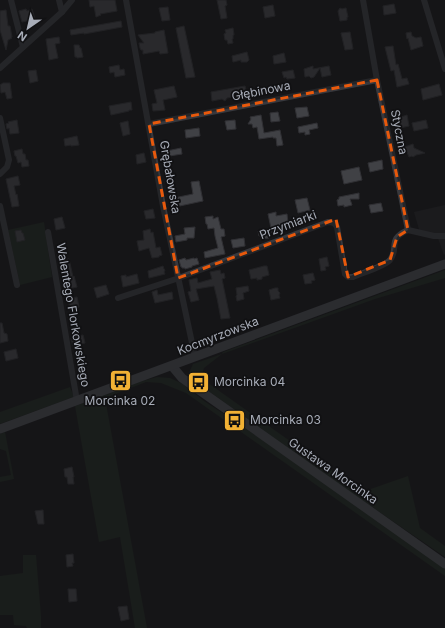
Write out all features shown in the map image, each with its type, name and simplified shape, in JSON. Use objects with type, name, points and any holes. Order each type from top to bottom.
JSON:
[{"type":"main road","name":"Kocmyrzowska","points":[[0,429],[445,264]]},
{"type":"main road","name":"Gustawa Morcinka","points":[[172,366],[182,378],[192,386],[445,564]]},
{"type":"street","points":[[12,0],[23,47]]},
{"type":"street","points":[[59,0],[62,12]]},
{"type":"street","points":[[0,68],[62,12],[72,0]]},
{"type":"street","name":"Grębałowska","points":[[126,0],[178,278],[195,357]]},
{"type":"street","name":"Styczna","points":[[364,0],[377,80],[408,230]]},
{"type":"street","points":[[424,0],[445,69]]},
{"type":"street","name":"Głębinowa","points":[[149,124],[377,80]]},
{"type":"street","points":[[0,118],[9,160],[7,167],[0,174]]},
{"type":"street","points":[[0,206],[17,285]]},
{"type":"street","name":"Przymiarki","points":[[118,298],[178,278],[328,222],[335,223],[337,227],[345,274],[348,277],[353,277],[390,260],[394,252],[394,243],[397,237],[400,233],[408,230]]},
{"type":"street","points":[[408,230],[434,236],[445,236]]},
{"type":"street","name":"Walentego Florkowskiego","points":[[48,232],[77,401]]},
{"type":"highlighted area","points":[[377,80],[408,230],[397,237],[390,260],[348,277],[336,219],[178,278],[149,124]]},
{"type":"shaded area","points":[[445,205],[444,255],[438,238],[421,236],[414,212]]},
{"type":"shaded area","points":[[44,222],[52,277],[20,285],[8,230]]},
{"type":"shaded area","points":[[445,270],[445,278],[375,299],[222,354],[223,352]]},
{"type":"shaded area","points":[[222,354],[204,368],[201,378],[362,492],[408,476],[420,528],[445,546],[445,557],[353,494],[201,386],[202,383],[196,379],[194,380],[188,375],[193,364]]},
{"type":"shaded area","points":[[157,377],[170,378],[183,384],[204,401],[244,427],[445,568],[445,576],[186,393],[161,383],[146,382],[105,398],[147,628],[135,628],[120,537],[99,542],[75,406],[142,381]]},
{"type":"shaded area","points":[[70,387],[74,397],[0,424],[0,412]]},
{"type":"shaded area","points":[[5,432],[14,479],[0,482],[0,477],[11,475],[6,451],[0,449],[0,434]]},
{"type":"shaded area","points":[[23,555],[36,555],[41,628],[27,628],[26,626],[14,625],[13,615],[0,615],[0,576],[23,573]]},
{"type":"building","points":[[89,0],[115,0],[117,11],[100,14],[101,15],[96,17],[94,6],[90,7]]},
{"type":"building","points":[[217,0],[226,0],[227,5],[225,6],[227,18],[221,19]]},
{"type":"building","points":[[394,4],[396,13],[384,15],[383,6]]},
{"type":"building","points":[[273,5],[275,16],[265,18],[263,7]]},
{"type":"building","points":[[168,7],[170,20],[162,21],[159,8]]},
{"type":"building","points":[[340,8],[346,8],[348,17],[347,20],[340,21],[338,11]]},
{"type":"building","points":[[26,9],[27,11],[32,9],[35,19],[22,22],[19,11]]},
{"type":"building","points":[[6,10],[8,26],[10,26],[12,38],[8,40],[6,50],[0,30],[0,11]]},
{"type":"building","points":[[121,21],[122,27],[71,35],[70,30]]},
{"type":"building","points":[[184,26],[195,77],[186,78],[176,28]]},
{"type":"building","points":[[233,28],[233,43],[228,44],[227,40],[225,40],[225,30]]},
{"type":"building","points":[[164,30],[168,53],[160,54],[159,51],[143,54],[143,50],[141,50],[139,43],[144,43],[138,35],[155,33]]},
{"type":"building","points":[[350,32],[353,49],[345,50],[341,33]]},
{"type":"building","points":[[411,32],[412,36],[416,38],[421,37],[423,46],[411,50],[406,33]]},
{"type":"building","points":[[59,37],[60,43],[55,44],[58,58],[49,60],[46,39]]},
{"type":"building","points":[[74,45],[79,45],[83,57],[75,57]]},
{"type":"building","points":[[393,46],[396,65],[398,64],[402,79],[407,78],[409,84],[397,87],[394,70],[391,71],[385,47]]},
{"type":"building","points":[[247,52],[249,60],[247,62],[241,62],[241,60],[233,62],[232,56]]},
{"type":"building","points":[[284,53],[286,62],[274,64],[273,56]]},
{"type":"building","points":[[119,65],[120,70],[124,69],[125,75],[115,77],[114,72],[110,73],[109,67]]},
{"type":"building","points":[[313,66],[313,69],[329,66],[331,75],[322,77],[320,68],[314,77],[305,77],[304,69]]},
{"type":"building","points":[[36,70],[38,81],[30,83],[28,71]]},
{"type":"building","points":[[293,70],[295,78],[284,78],[282,72]]},
{"type":"building","points":[[3,83],[10,83],[12,98],[7,99],[5,92],[1,93],[0,85]]},
{"type":"building","points":[[439,84],[442,95],[423,100],[421,89]]},
{"type":"building","points":[[174,86],[177,97],[163,100],[165,110],[153,111],[152,104],[157,103],[154,90]]},
{"type":"building","points":[[245,86],[247,94],[227,98],[225,101],[222,99],[212,101],[211,92]]},
{"type":"building","points":[[131,102],[132,110],[111,115],[109,106]]},
{"type":"building","points":[[307,107],[309,116],[297,118],[295,108]]},
{"type":"building","points":[[278,112],[280,121],[271,122],[270,113]]},
{"type":"building","points":[[261,115],[264,133],[280,130],[283,145],[277,146],[276,138],[273,137],[259,139],[257,127],[253,128],[252,124],[248,124],[251,119],[250,117]]},
{"type":"building","points":[[407,115],[409,126],[400,128],[398,118]]},
{"type":"building","points":[[17,120],[19,133],[10,134],[9,128],[7,129],[6,124]]},
{"type":"building","points":[[235,120],[236,129],[227,130],[225,121]]},
{"type":"building","points":[[426,120],[428,128],[414,131],[412,123]]},
{"type":"building","points":[[128,121],[130,134],[123,136],[120,123]]},
{"type":"building","points":[[317,123],[318,128],[309,130],[310,134],[305,135],[305,132],[299,133],[298,127]]},
{"type":"building","points":[[199,128],[200,136],[186,138],[185,130]]},
{"type":"building","points":[[77,136],[79,145],[65,146],[64,139]]},
{"type":"building","points":[[413,144],[414,148],[425,153],[409,157],[407,152],[403,153],[402,148]]},
{"type":"building","points":[[181,148],[182,154],[163,157],[162,152]]},
{"type":"building","points":[[22,149],[26,160],[28,160],[29,166],[22,167],[21,162],[18,163],[15,156],[14,151]]},
{"type":"building","points":[[144,153],[146,162],[137,164],[136,155]]},
{"type":"building","points":[[382,160],[383,169],[370,172],[368,163]]},
{"type":"building","points":[[359,167],[362,180],[344,184],[341,171]]},
{"type":"building","points":[[18,176],[20,185],[14,186],[19,206],[12,207],[6,179]]},
{"type":"building","points":[[199,181],[203,201],[175,207],[174,198],[193,194],[191,182]]},
{"type":"building","points":[[359,193],[359,199],[350,199],[352,205],[344,207],[344,205],[338,206],[337,200],[339,197]]},
{"type":"building","points":[[307,198],[310,210],[298,213],[295,200]]},
{"type":"building","points":[[381,203],[383,211],[371,213],[369,205]]},
{"type":"building","points":[[153,209],[155,218],[146,219],[144,211]]},
{"type":"building","points":[[276,212],[276,216],[287,214],[288,223],[278,227],[279,232],[272,233],[268,214]]},
{"type":"building","points":[[213,216],[213,219],[218,217],[221,229],[224,229],[225,236],[221,237],[225,254],[205,258],[204,252],[218,248],[214,228],[208,229],[206,224],[205,217]]},
{"type":"building","points":[[62,217],[65,228],[56,230],[54,219]]},
{"type":"building","points":[[195,227],[194,238],[187,238],[187,240],[176,242],[175,236],[185,234],[184,228]]},
{"type":"building","points":[[150,229],[151,233],[153,232],[156,248],[160,247],[162,255],[159,257],[152,258],[149,248],[139,251],[137,241],[144,240],[143,231]]},
{"type":"building","points":[[21,230],[25,240],[17,242],[15,231]]},
{"type":"building","points":[[268,230],[269,238],[262,239],[261,236],[259,236],[258,231]]},
{"type":"building","points":[[244,238],[245,246],[233,248],[231,240]]},
{"type":"building","points":[[327,257],[329,266],[325,267],[326,270],[321,271],[319,259]]},
{"type":"building","points":[[185,258],[186,260],[197,258],[199,264],[185,269],[182,268],[179,260]]},
{"type":"building","points":[[69,259],[77,287],[63,290],[68,283],[66,270],[63,271],[61,261]]},
{"type":"building","points":[[163,266],[165,274],[149,278],[148,271]]},
{"type":"building","points":[[267,266],[269,275],[262,277],[262,279],[251,279],[249,270]]},
{"type":"building","points":[[220,270],[221,274],[224,273],[225,278],[222,279],[230,318],[221,319],[214,286],[196,289],[199,300],[191,302],[188,292],[191,291],[189,280],[197,278],[198,283],[212,279],[210,272]]},
{"type":"building","points":[[313,273],[315,280],[311,281],[312,283],[305,284],[303,275]]},
{"type":"building","points":[[137,274],[139,283],[123,287],[121,276],[126,275],[126,277]]},
{"type":"building","points":[[106,285],[109,294],[97,298],[94,288]]},
{"type":"building","points":[[248,286],[249,291],[243,293],[244,299],[237,301],[236,288]]},
{"type":"building","points":[[278,288],[280,298],[271,300],[269,290]]},
{"type":"building","points":[[157,290],[158,295],[172,292],[173,299],[155,303],[152,292]]},
{"type":"building","points":[[77,297],[79,307],[70,309],[68,299]]},
{"type":"building","points":[[0,323],[2,323],[4,333],[7,334],[8,341],[0,343]]},
{"type":"building","points":[[83,335],[85,343],[73,346],[71,338]]},
{"type":"building","points":[[16,349],[18,358],[6,361],[4,352]]},
{"type":"building","points":[[72,467],[74,484],[68,484],[64,469]]},
{"type":"building","points":[[43,510],[44,524],[38,524],[35,511]]},
{"type":"building","points":[[73,554],[73,566],[67,567],[66,555]]},
{"type":"building","points":[[68,589],[76,589],[77,601],[69,602]]},
{"type":"building","points":[[127,606],[129,619],[121,621],[118,607]]},
{"type":"place","name":"Morcinka 02","points":[[120,380]]},
{"type":"place","name":"Morcinka 04","points":[[198,382]]},
{"type":"place","name":"Morcinka 03","points":[[234,420]]}]
